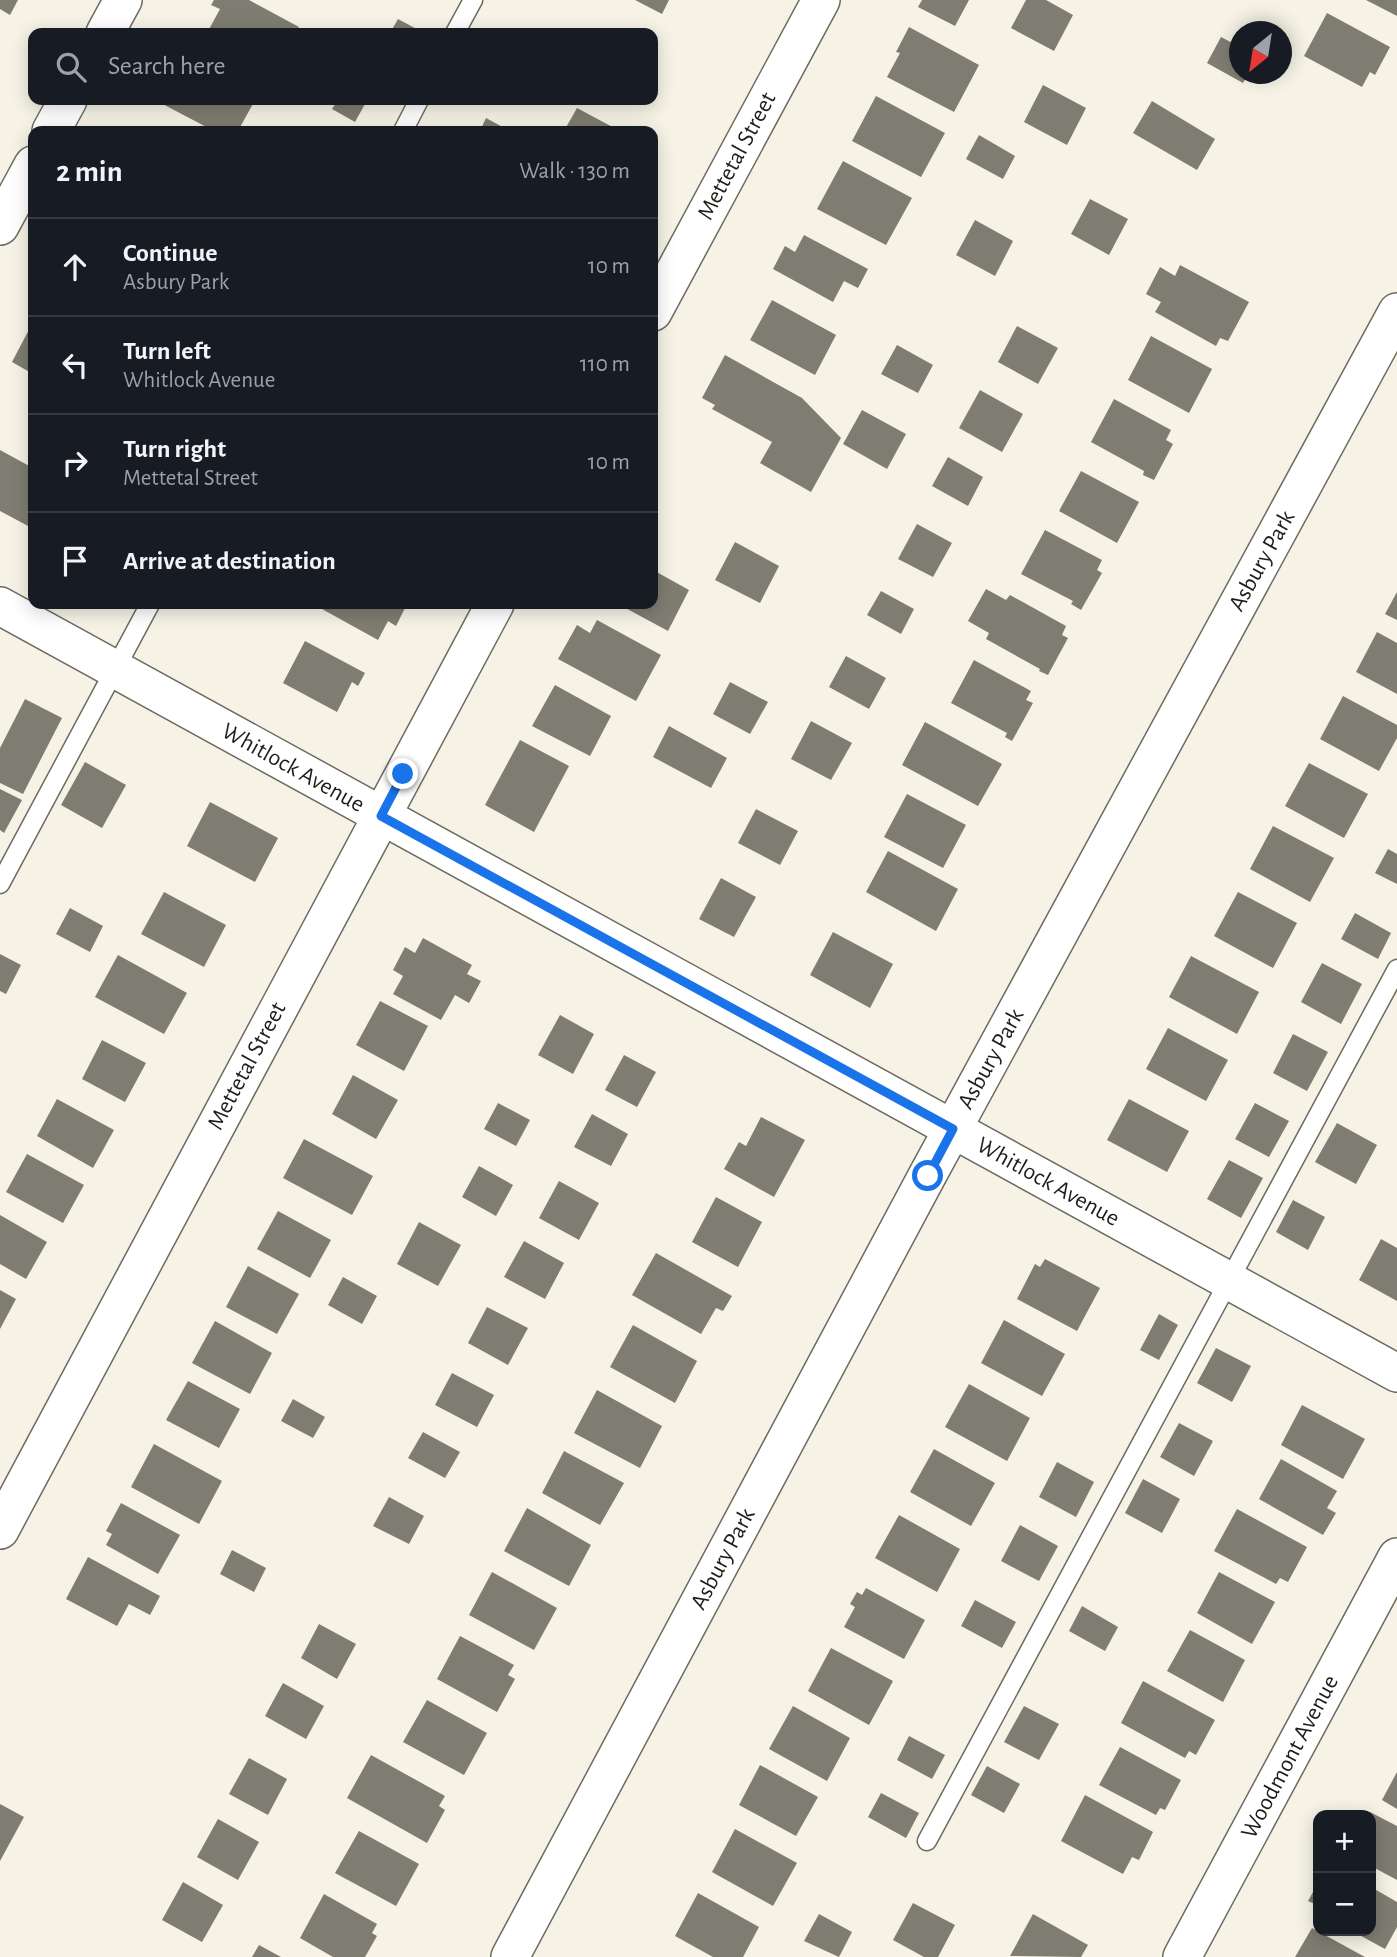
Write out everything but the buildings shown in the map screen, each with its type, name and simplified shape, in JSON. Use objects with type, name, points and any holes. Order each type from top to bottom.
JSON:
[{"type":"street","points":[[107,28],[122,0]]},
{"type":"street","name":"Mettetal Street","points":[[658,303],[821,0]]},
{"type":"street","points":[[54,126],[65,105]]},
{"type":"street","points":[[0,226],[28,173]]},
{"type":"street","name":"Asbury Park","points":[[510,1957],[953,1129],[1397,312]]},
{"type":"street","name":"Whitlock Avenue","points":[[0,606],[1397,1373]]},
{"type":"street","name":"Mettetal Street","points":[[0,1530],[492,609]]},
{"type":"street","name":"Woodmont Avenue","points":[[1182,1957],[1397,1557]]},
{"type":"lane","points":[[458,28],[473,0]]},
{"type":"lane","points":[[405,126],[416,105]]},
{"type":"lane","points":[[0,884],[146,609]]},
{"type":"lane","points":[[928,1841],[1397,970]]},
{"type":"route","points":[[403,774],[381,816],[953,1129],[928,1176]]}]
